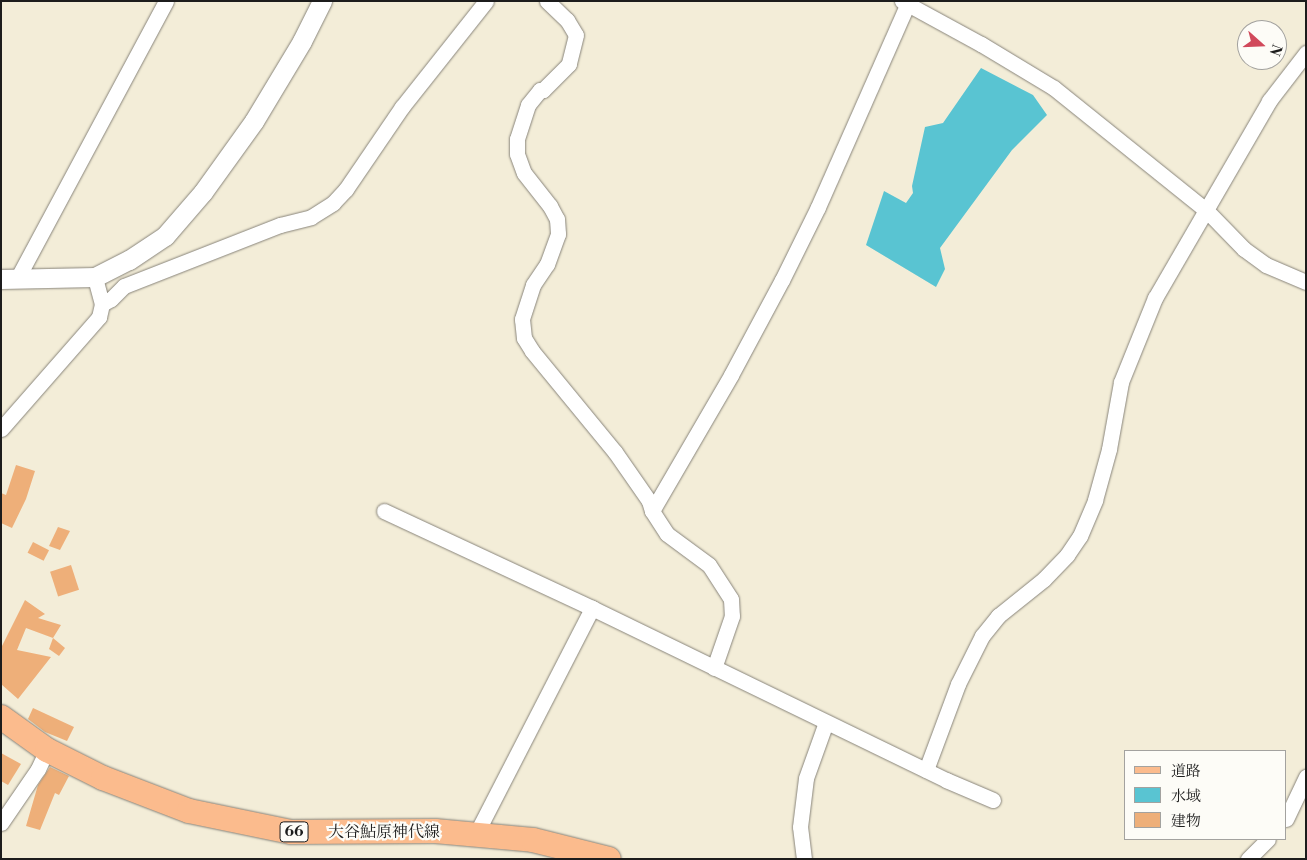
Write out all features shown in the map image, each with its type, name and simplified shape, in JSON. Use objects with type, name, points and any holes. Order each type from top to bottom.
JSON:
[{"type":"main road","name":"大谷鮎原神代線","points":[[1,717],[47,750],[103,778],[189,811],[291,832],[435,831],[533,840],[609,859]]},
{"type":"street","points":[[9,279],[166,1]]},
{"type":"street","points":[[9,279],[95,277],[129,260],[164,236],[203,192],[254,121],[302,40],[322,1]]},
{"type":"street","points":[[102,304],[111,299],[124,286],[280,225],[311,217],[333,203],[346,189],[402,107],[486,1]]},
{"type":"street","points":[[546,1],[567,20],[576,35],[569,64],[540,90],[528,105],[517,139],[517,154],[524,173],[550,206],[557,219],[558,234],[547,264],[533,285],[522,319],[524,338],[532,351],[615,452],[649,501],[652,511],[667,534],[709,565],[731,599],[732,616],[714,668]]},
{"type":"street","points":[[652,511],[731,375],[782,280],[818,207],[904,3],[981,44],[1054,88],[1206,210],[1251,254],[1266,265],[1306,282]]},
{"type":"street","points":[[926,770],[958,684],[982,636],[998,616],[1050,573],[1067,555],[1080,536],[1095,500],[1109,449],[1121,382],[1154,298],[1269,101],[1306,53]]},
{"type":"street","points":[[1,429],[99,317],[102,304],[95,277]]},
{"type":"street","points":[[384,511],[592,608],[926,770],[993,800]]},
{"type":"street","points":[[476,834],[592,608]]},
{"type":"street","points":[[804,859],[800,827],[806,778],[826,722]]},
{"type":"street","points":[[1,823],[38,769],[47,750]]},
{"type":"street","points":[[1287,817],[1306,777]]},
{"type":"street","points":[[1248,859],[1267,840]]},
{"type":"water","points":[[981,68],[1033,95],[1047,115],[1012,150],[940,248],[945,269],[936,287],[866,245],[884,191],[906,203],[913,193],[912,186],[925,127],[943,123]]},
{"type":"building","points":[[16,465],[35,471],[26,499],[12,528],[1,523],[1,493],[6,495]]},
{"type":"building","points":[[58,527],[70,531],[60,550],[49,546]]},
{"type":"building","points":[[33,542],[49,550],[44,561],[28,553]]},
{"type":"building","points":[[71,565],[79,590],[58,597],[50,572]]},
{"type":"building","points":[[25,600],[45,614],[38,618],[61,625],[53,638],[26,628],[17,650],[51,657],[18,699],[1,684],[1,648]]},
{"type":"building","points":[[53,638],[65,648],[59,656],[49,649]]},
{"type":"building","points":[[33,708],[74,727],[67,741],[45,732],[28,719]]},
{"type":"building","points":[[1,753],[21,764],[8,785],[1,781]]},
{"type":"building","points":[[50,767],[69,776],[59,795],[55,793],[40,830],[26,826],[38,785]]}]
